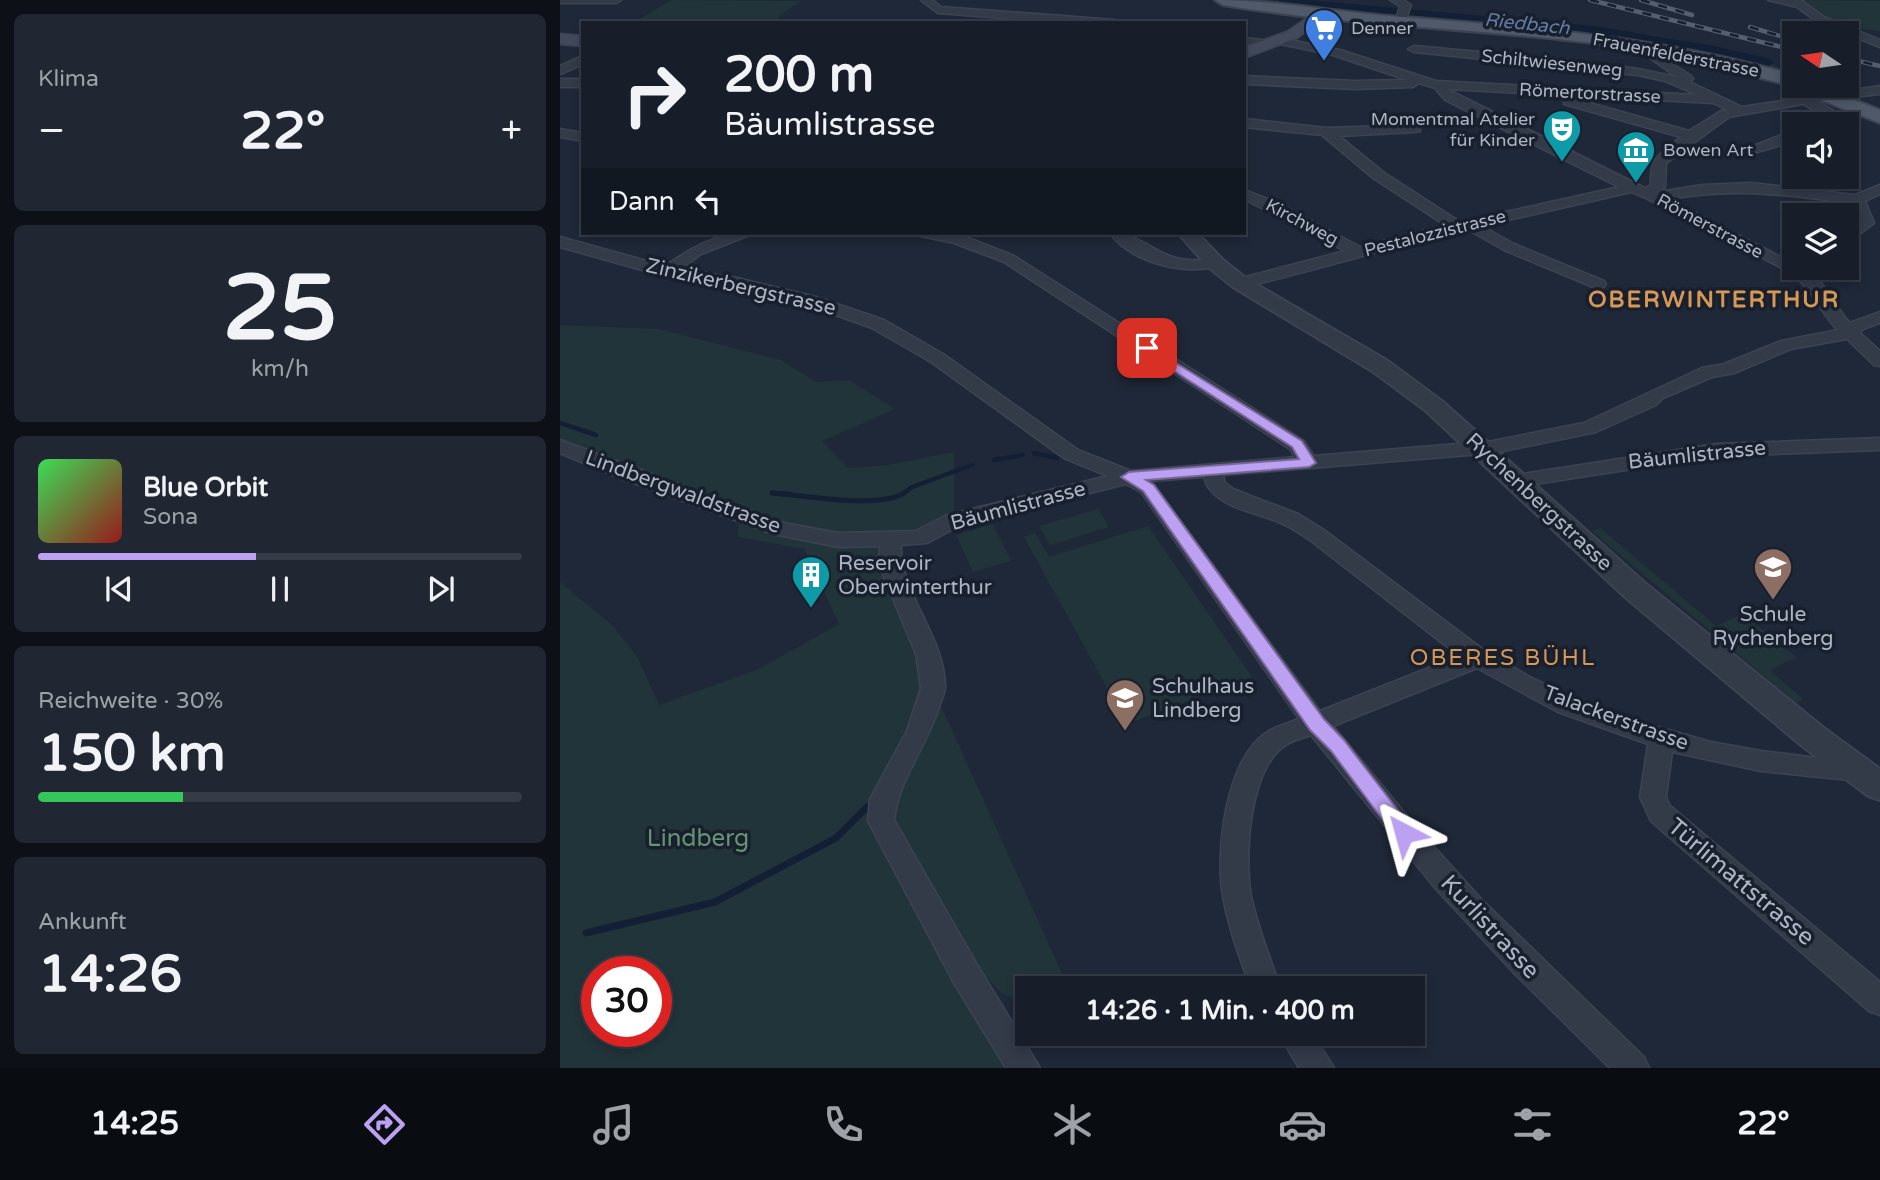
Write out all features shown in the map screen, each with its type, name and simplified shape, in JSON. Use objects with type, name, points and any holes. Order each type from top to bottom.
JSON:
[{"type":"main road","name":"Frauenfelderstrasse","points":[[1223,0],[1320,13],[1403,16],[1625,42],[1692,55],[1782,78]]},
{"type":"main road","points":[[1246,52],[1275,42],[1307,25],[1320,13]]},
{"type":"main road","points":[[560,40],[581,41]]},
{"type":"main road","points":[[1834,98],[1880,117]]},
{"type":"main road","points":[[1841,98],[1880,109]]},
{"type":"street","points":[[560,0],[616,0]]},
{"type":"street","points":[[926,0],[938,10],[1088,21]]},
{"type":"street","points":[[1395,0],[1406,5],[1403,16]]},
{"type":"street","points":[[1773,0],[1796,2],[1819,19],[1880,44]]},
{"type":"street","points":[[936,21],[938,10]]},
{"type":"street","name":"Schiltwiesenweg","points":[[1421,36],[1412,52],[1582,65],[1688,83],[1715,99]]},
{"type":"street","name":"Römerstrasse","points":[[1246,41],[1275,42],[1336,52],[1397,69],[1419,81],[1440,85],[1441,92],[1449,97],[1632,188],[1652,195],[1678,211],[1782,259]]},
{"type":"street","name":"Schiltwiesenweg","points":[[1644,49],[1688,79],[1688,83]]},
{"type":"street","points":[[560,71],[581,60]]},
{"type":"street","points":[[1246,80],[1355,85],[1403,85],[1419,81]]},
{"type":"street","points":[[560,83],[581,83]]},
{"type":"street","name":"Römertorstrasse","points":[[1440,85],[1715,99],[1738,110]]},
{"type":"street","points":[[1859,91],[1880,90]]},
{"type":"street","points":[[1550,92],[1560,98],[1690,136]]},
{"type":"street","points":[[1652,195],[1658,187],[1657,171],[1660,161],[1690,136],[1717,118],[1738,110],[1793,98]]},
{"type":"street","points":[[1825,98],[1838,112]]},
{"type":"street","points":[[1246,123],[1326,132],[1375,132],[1415,128]]},
{"type":"street","points":[[1326,132],[1378,175],[1463,225],[1598,284]]},
{"type":"street","points":[[560,133],[581,137]]},
{"type":"street","points":[[1750,150],[1782,140]]},
{"type":"street","points":[[1652,195],[1751,187],[1857,199],[1880,189]]},
{"type":"street","name":"Pestalozzistrasse","points":[[1240,283],[1314,266],[1463,225],[1632,188]]},
{"type":"street","name":"Kirchweg","points":[[1246,195],[1280,209],[1358,252]]},
{"type":"street","points":[[1857,199],[1859,203]]},
{"type":"street","points":[[1859,204],[1867,223],[1859,231]]},
{"type":"street","points":[[667,272],[696,251],[738,235]]},
{"type":"street","points":[[935,235],[971,243],[1009,258],[1297,444],[1309,463]]},
{"type":"street","points":[[1120,235],[1148,255],[1168,263],[1197,267],[1215,263]]},
{"type":"street","name":"Rychenbergstrasse","points":[[1189,235],[1215,263],[1240,283],[1380,366],[1434,406],[1635,590],[1765,699],[1873,776]]},
{"type":"street","name":"Zinzikerbergstrasse","points":[[560,242],[667,272],[737,282],[810,300],[839,308],[878,324],[937,359],[1071,454],[1129,477]]},
{"type":"street","name":"Römerstrasse","points":[[1812,280],[1826,299],[1835,318],[1880,361]]},
{"type":"street","name":"Bäumlistrasse","points":[[891,538],[920,538],[954,520],[1129,477],[1481,447],[1569,433],[1589,428],[1708,372],[1728,369],[1787,345],[1851,333],[1857,325],[1880,317]]},
{"type":"street","name":"Bäumlistrasse","points":[[1516,481],[1716,450],[1880,444]]},
{"type":"street","name":"Lindbergwaldstrasse","points":[[560,446],[631,475],[780,528],[838,540],[891,538]]},
{"type":"street","name":"Talackerstrasse","points":[[1212,471],[1216,486],[1226,494],[1291,519],[1317,535],[1479,658],[1526,684],[1589,713],[1661,739],[1721,755],[1873,776]]},
{"type":"street","name":"Kurlistrasse","points":[[1129,477],[1148,488],[1317,725],[1337,746],[1390,817],[1501,941],[1633,1068]]},
{"type":"street","points":[[891,538],[890,565],[928,654],[933,688],[919,732],[883,799],[881,821],[965,973],[1024,1068]]},
{"type":"street","points":[[1261,976],[1236,892],[1237,836],[1243,802],[1254,764],[1264,749],[1277,738],[1317,725],[1479,658]]},
{"type":"street","name":"Türlimattstrasse","points":[[1661,739],[1653,797],[1660,813],[1880,1001]]},
{"type":"street","points":[[1302,1046],[1318,1068]]},
{"type":"green space","points":[[672,0],[800,1],[774,21],[636,21]]},
{"type":"green space","points":[[1276,0],[1398,9],[1394,15],[1308,8]]},
{"type":"green space","points":[[1804,0],[1880,1],[1880,31],[1859,29],[1859,21],[1836,21]]},
{"type":"green space","points":[[1414,13],[1610,29],[1616,32],[1612,36],[1412,16]]},
{"type":"green space","points":[[1649,34],[1692,42],[1769,62],[1782,70],[1641,40]]},
{"type":"green space","name":"Lindberg","points":[[560,325],[659,329],[781,360],[816,382],[849,380],[895,409],[822,441],[847,468],[889,465],[954,452],[954,520],[920,538],[891,538],[933,688],[1063,976],[1015,976],[1015,999],[1000,992],[982,972],[966,973],[1024,1068],[560,1068],[560,582],[613,626],[638,658],[659,705],[759,669],[839,624],[804,549],[738,537],[739,515],[560,446]]},
{"type":"green space","points":[[1098,509],[1109,527],[1050,545],[1039,526]]},
{"type":"green space","points":[[993,524],[1011,561],[973,572],[956,535]]},
{"type":"green space","points":[[1148,526],[1252,677],[1127,724],[1024,537],[1035,533],[1049,557]]},
{"type":"green space","points":[[1600,528],[1716,626],[1743,614],[1796,657],[1770,670],[1803,699],[1796,703],[1592,531]]},
{"type":"waterway","name":"Riedbach","points":[[1286,0],[1309,5],[1595,31],[1652,39],[1765,63]]},
{"type":"waterway","points":[[560,423],[596,435]]},
{"type":"waterway","points":[[1034,453],[1057,458]]},
{"type":"waterway","points":[[994,460],[1023,455]]},
{"type":"waterway","points":[[903,494],[912,487],[972,465]]},
{"type":"waterway","points":[[791,494],[772,493],[861,501],[894,497],[905,492]]},
{"type":"waterway","points":[[586,933],[715,902],[836,838],[867,807]]},
{"type":"railway","points":[[1590,0],[1782,47]]},
{"type":"railway","points":[[1641,0],[1692,15]]},
{"type":"railway","points":[[1750,27],[1782,37]]},
{"type":"railway","points":[[1859,61],[1880,66]]},
{"type":"place","name":"Denner","points":[[1324,62]]},
{"type":"place","name":"Momentmal Atelier für Kinder","points":[[1562,163]]},
{"type":"place","name":"Bowen Art","points":[[1636,184]]},
{"type":"place","name":"Schule Rychenberg","points":[[1773,601]]},
{"type":"place","name":"Reservoir Oberwinterthur","points":[[811,609]]},
{"type":"place","name":"Schulhaus Lindberg","points":[[1125,732]]},
{"type":"district","name":"OBERWINTERTHUR","points":[[1714,300]]},
{"type":"district","name":"OBERES BÜHL","points":[[1503,658]]},
{"type":"route","points":[[1147,348],[1297,444],[1309,463],[1129,477],[1148,488],[1317,725],[1337,746],[1404,833]]}]
